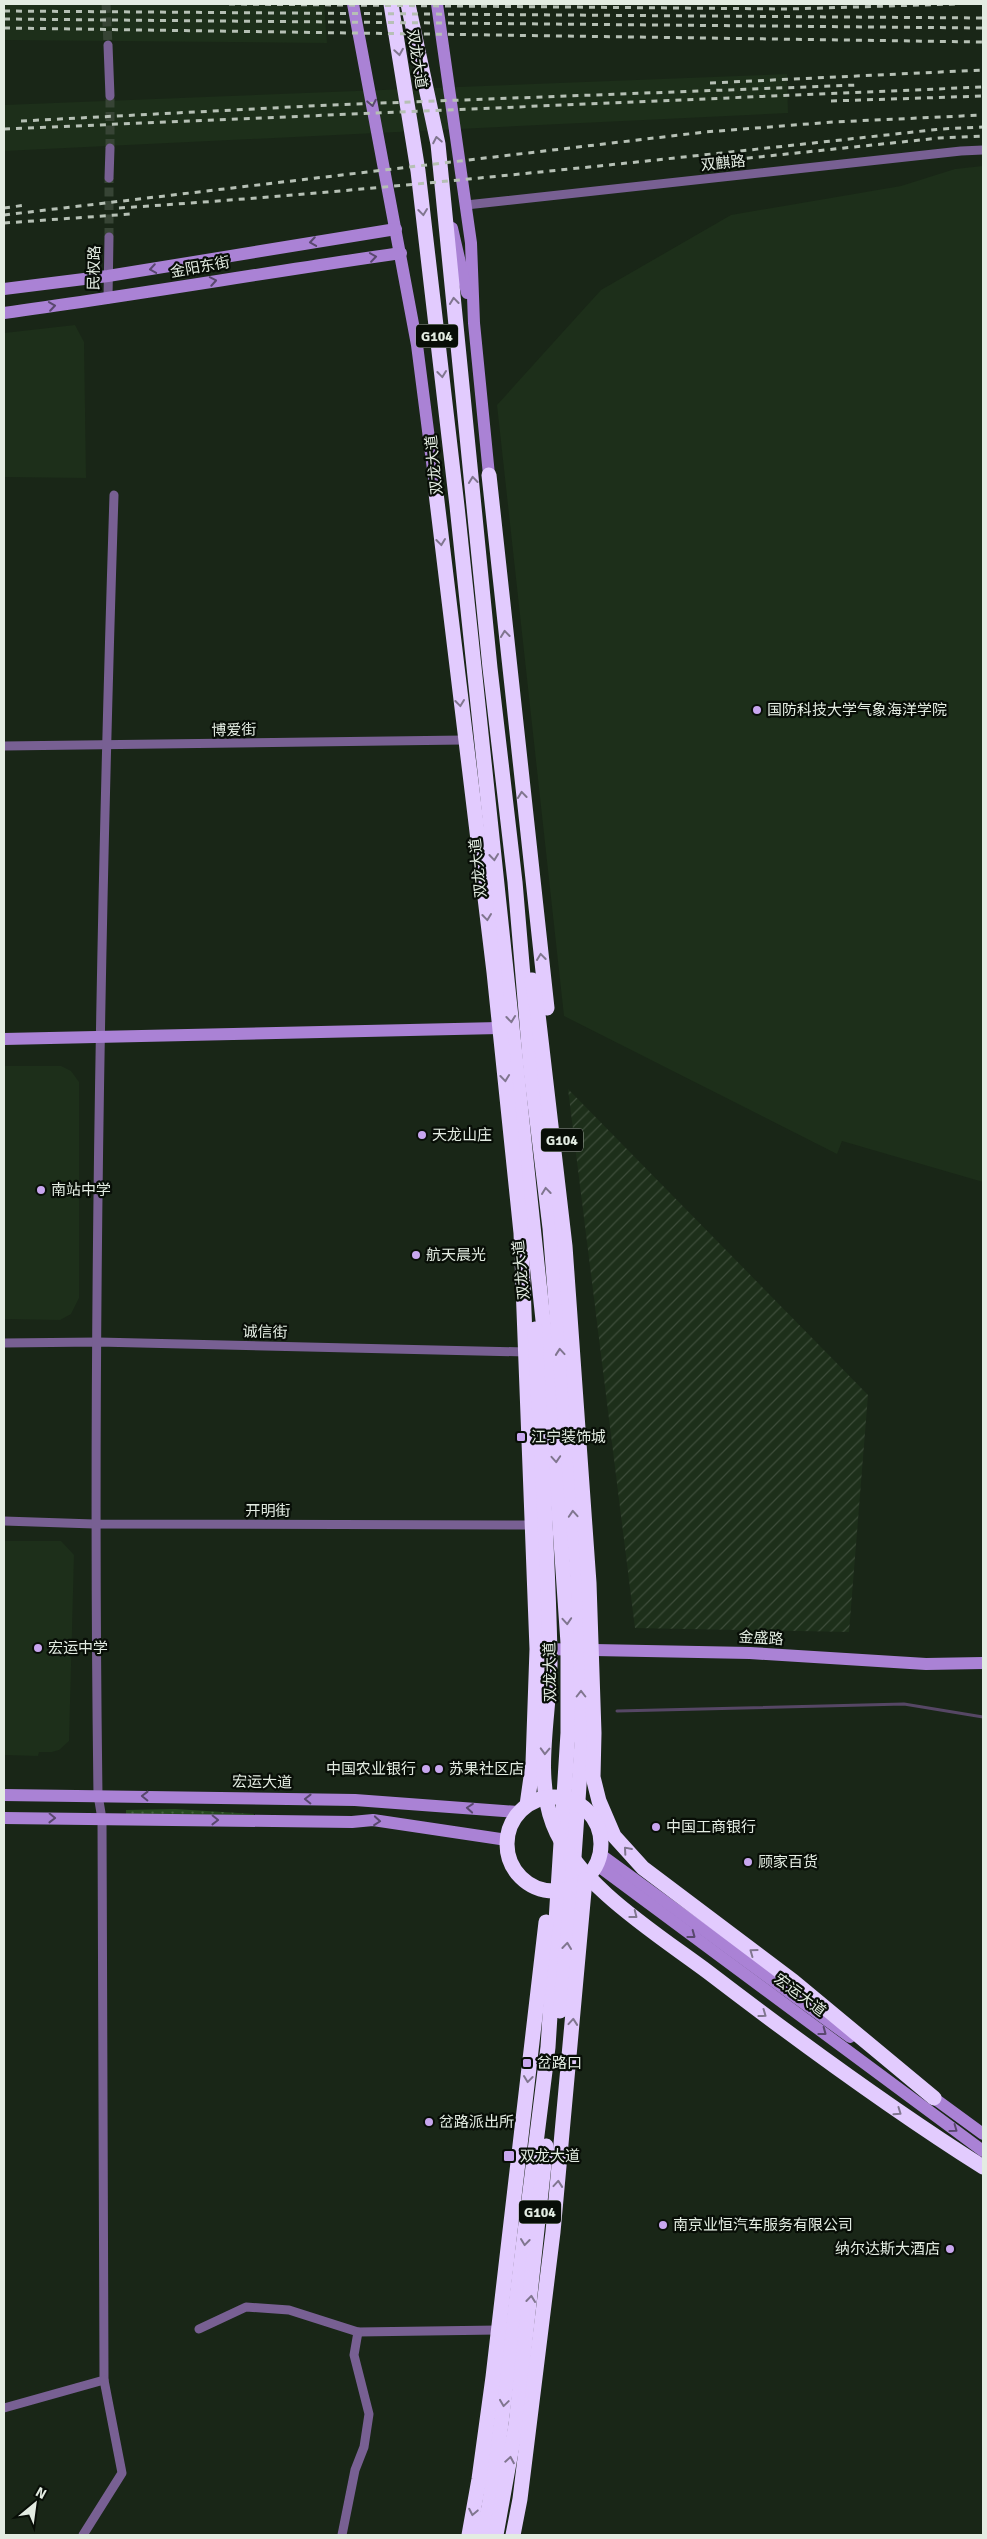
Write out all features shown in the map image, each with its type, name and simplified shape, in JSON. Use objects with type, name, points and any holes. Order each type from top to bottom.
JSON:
[{"type":"highway","name":"双龙大道","points":[[391,4],[418,171],[474,670],[551,1396],[566,1616],[568,1733],[548,2047],[512,2341],[496,2507],[496,2535]]},
{"type":"highway","name":"双龙大道","points":[[408,4],[438,144],[443,189],[490,668],[550,1228],[564,1391],[581,1635],[582,1743],[569,1924],[530,2305],[516,2424],[496,2507],[482,2535]]},
{"type":"highway","name":"G104","points":[[489,475],[516,737],[569,1208],[597,1651],[584,1807]]},
{"type":"highway","name":"双龙大道","points":[[436,494],[499,1028],[520,1233],[537,1648],[533,1763],[522,1809]]},
{"type":"highway","points":[[514,882],[538,1014],[565,1246],[589,1584],[594,1734],[593,1777],[599,1801],[614,1836],[643,1868],[793,1981],[934,2098]]},
{"type":"highway","points":[[534,1230],[534,1313],[550,1658],[544,1756],[546,1792],[553,1823],[568,1852],[595,1884],[745,2000],[858,2084],[913,2123],[983,2167]]},
{"type":"highway","points":[[556,1796],[571,1800],[584,1807],[594,1818],[600,1830],[599,1860],[584,1880],[574,1887],[548,1891],[536,1888],[523,1880],[514,1868],[508,1854],[507,1840],[510,1825],[522,1809],[540,1798],[556,1796]]},
{"type":"highway","name":"G104","points":[[512,2535],[520,2499],[554,2223],[584,1880]]},
{"type":"highway","name":"G104","points":[[469,2535],[493,2377],[544,1952],[548,1891]]},
{"type":"street","points":[[353,4],[417,345],[436,494]]},
{"type":"street","points":[[437,4],[471,243],[474,323],[489,475]]},
{"type":"street","points":[[108,45],[110,96]]},
{"type":"street","points":[[109,178],[110,148]]},
{"type":"street","name":"双麒路","points":[[466,204],[961,150],[983,150]]},
{"type":"street","points":[[443,189],[474,323]]},
{"type":"street","name":"金阳东街","points":[[4,289],[108,276],[396,229]]},
{"type":"street","name":"民权路","points":[[108,237],[108,299]]},
{"type":"street","name":"金阳东街","points":[[4,313],[108,299],[275,271],[401,253]]},
{"type":"street","points":[[83,2535],[122,2473],[104,2380],[102,1819],[98,1795],[94,1524],[98,1342],[100,1036],[106,746],[114,495]]},
{"type":"street","name":"博爱街","points":[[4,746],[464,740]]},
{"type":"street","points":[[4,1039],[499,1028]]},
{"type":"street","name":"诚信街","points":[[4,1344],[98,1342],[525,1352]]},
{"type":"street","name":"开明街","points":[[4,1521],[94,1524],[533,1525]]},
{"type":"street","name":"金盛路","points":[[537,1648],[597,1651],[750,1653],[926,1664],[983,1663]]},
{"type":"street","name":"宏运大道","points":[[4,1795],[355,1800],[522,1809]]},
{"type":"street","points":[[4,1818],[352,1822],[373,1820],[507,1840]]},
{"type":"street","name":"宏运大道","points":[[599,1860],[983,2134]]},
{"type":"street","name":"宏运大道","points":[[599,1860],[983,2150]]},
{"type":"street","points":[[199,2330],[246,2307],[289,2310],[358,2332],[498,2330]]},
{"type":"street","points":[[342,2535],[355,2470],[366,2441],[369,2414],[354,2355],[358,2332]]},
{"type":"street","points":[[4,2408],[104,2380]]},
{"type":"shaded area","points":[[4,4],[324,4],[327,43],[4,40]]},
{"type":"shaded area","points":[[787,74],[788,113],[4,151],[4,105]]},
{"type":"shaded area","name":"国防科技大学气象海洋学院","points":[[983,166],[983,1182],[842,1141],[837,1154],[564,1016],[497,405],[601,290],[731,215],[901,186],[955,169]]},
{"type":"shaded area","points":[[75,325],[84,342],[86,478],[4,477],[4,333]]},
{"type":"shaded area","name":"南站中学","points":[[4,1066],[61,1066],[71,1071],[79,1082],[79,1298],[71,1314],[60,1320],[4,1319]]},
{"type":"shaded area","points":[[568,1089],[868,1395],[849,1632],[635,1628]]},
{"type":"shaded area","name":"宏运中学","points":[[4,1541],[61,1541],[74,1555],[69,1741],[59,1750],[39,1752],[38,1756],[4,1755]]},
{"type":"green space","points":[[175,1809],[254,1814],[254,1821],[126,1816],[126,1810]]},
{"type":"waterway","points":[[617,1711],[904,1704],[983,1717]]},
{"type":"tunnel","points":[[106,4],[108,45]]},
{"type":"tunnel","points":[[110,96],[110,148]]},
{"type":"tunnel","points":[[109,178],[109,237]]},
{"type":"railway","points":[[229,4],[788,9],[955,4]]},
{"type":"railway","points":[[4,11],[983,18]]},
{"type":"railway","points":[[4,19],[983,28]]},
{"type":"railway","points":[[4,28],[983,42]]},
{"type":"railway","points":[[710,83],[983,70]]},
{"type":"railway","points":[[21,121],[330,105],[858,85]]},
{"type":"railway","points":[[4,129],[983,87]]},
{"type":"railway","points":[[831,101],[983,96]]},
{"type":"railway","points":[[4,215],[705,132],[833,122],[983,115]]},
{"type":"railway","points":[[119,208],[427,183],[941,129],[983,127]]},
{"type":"railway","points":[[711,162],[939,138],[983,136]]},
{"type":"railway","points":[[4,208],[26,205]]},
{"type":"railway","points":[[4,223],[131,214]]},
{"type":"place","name":"国防科技大学气象海洋学院","points":[[757,710]]},
{"type":"place","name":"天龙山庄","points":[[422,1135]]},
{"type":"place","name":"南站中学","points":[[41,1190]]},
{"type":"place","name":"航天晨光","points":[[416,1255]]},
{"type":"place","name":"江宁装饰城","points":[[521,1437]]},
{"type":"place","name":"宏运中学","points":[[38,1648]]},
{"type":"place","name":"中国农业银行","points":[[426,1769]]},
{"type":"place","name":"苏果社区店","points":[[439,1769]]},
{"type":"place","name":"中国工商银行","points":[[656,1827]]},
{"type":"place","name":"顾家百货","points":[[748,1862]]},
{"type":"place","name":"岔路口","points":[[527,2063]]},
{"type":"place","name":"岔路派出所","points":[[429,2122]]},
{"type":"place","name":"双龙大道","points":[[509,2156]]},
{"type":"place","name":"南京业恒汽车服务有限公司","points":[[663,2225]]},
{"type":"place","name":"纳尔达斯大酒店","points":[[950,2249]]}]
